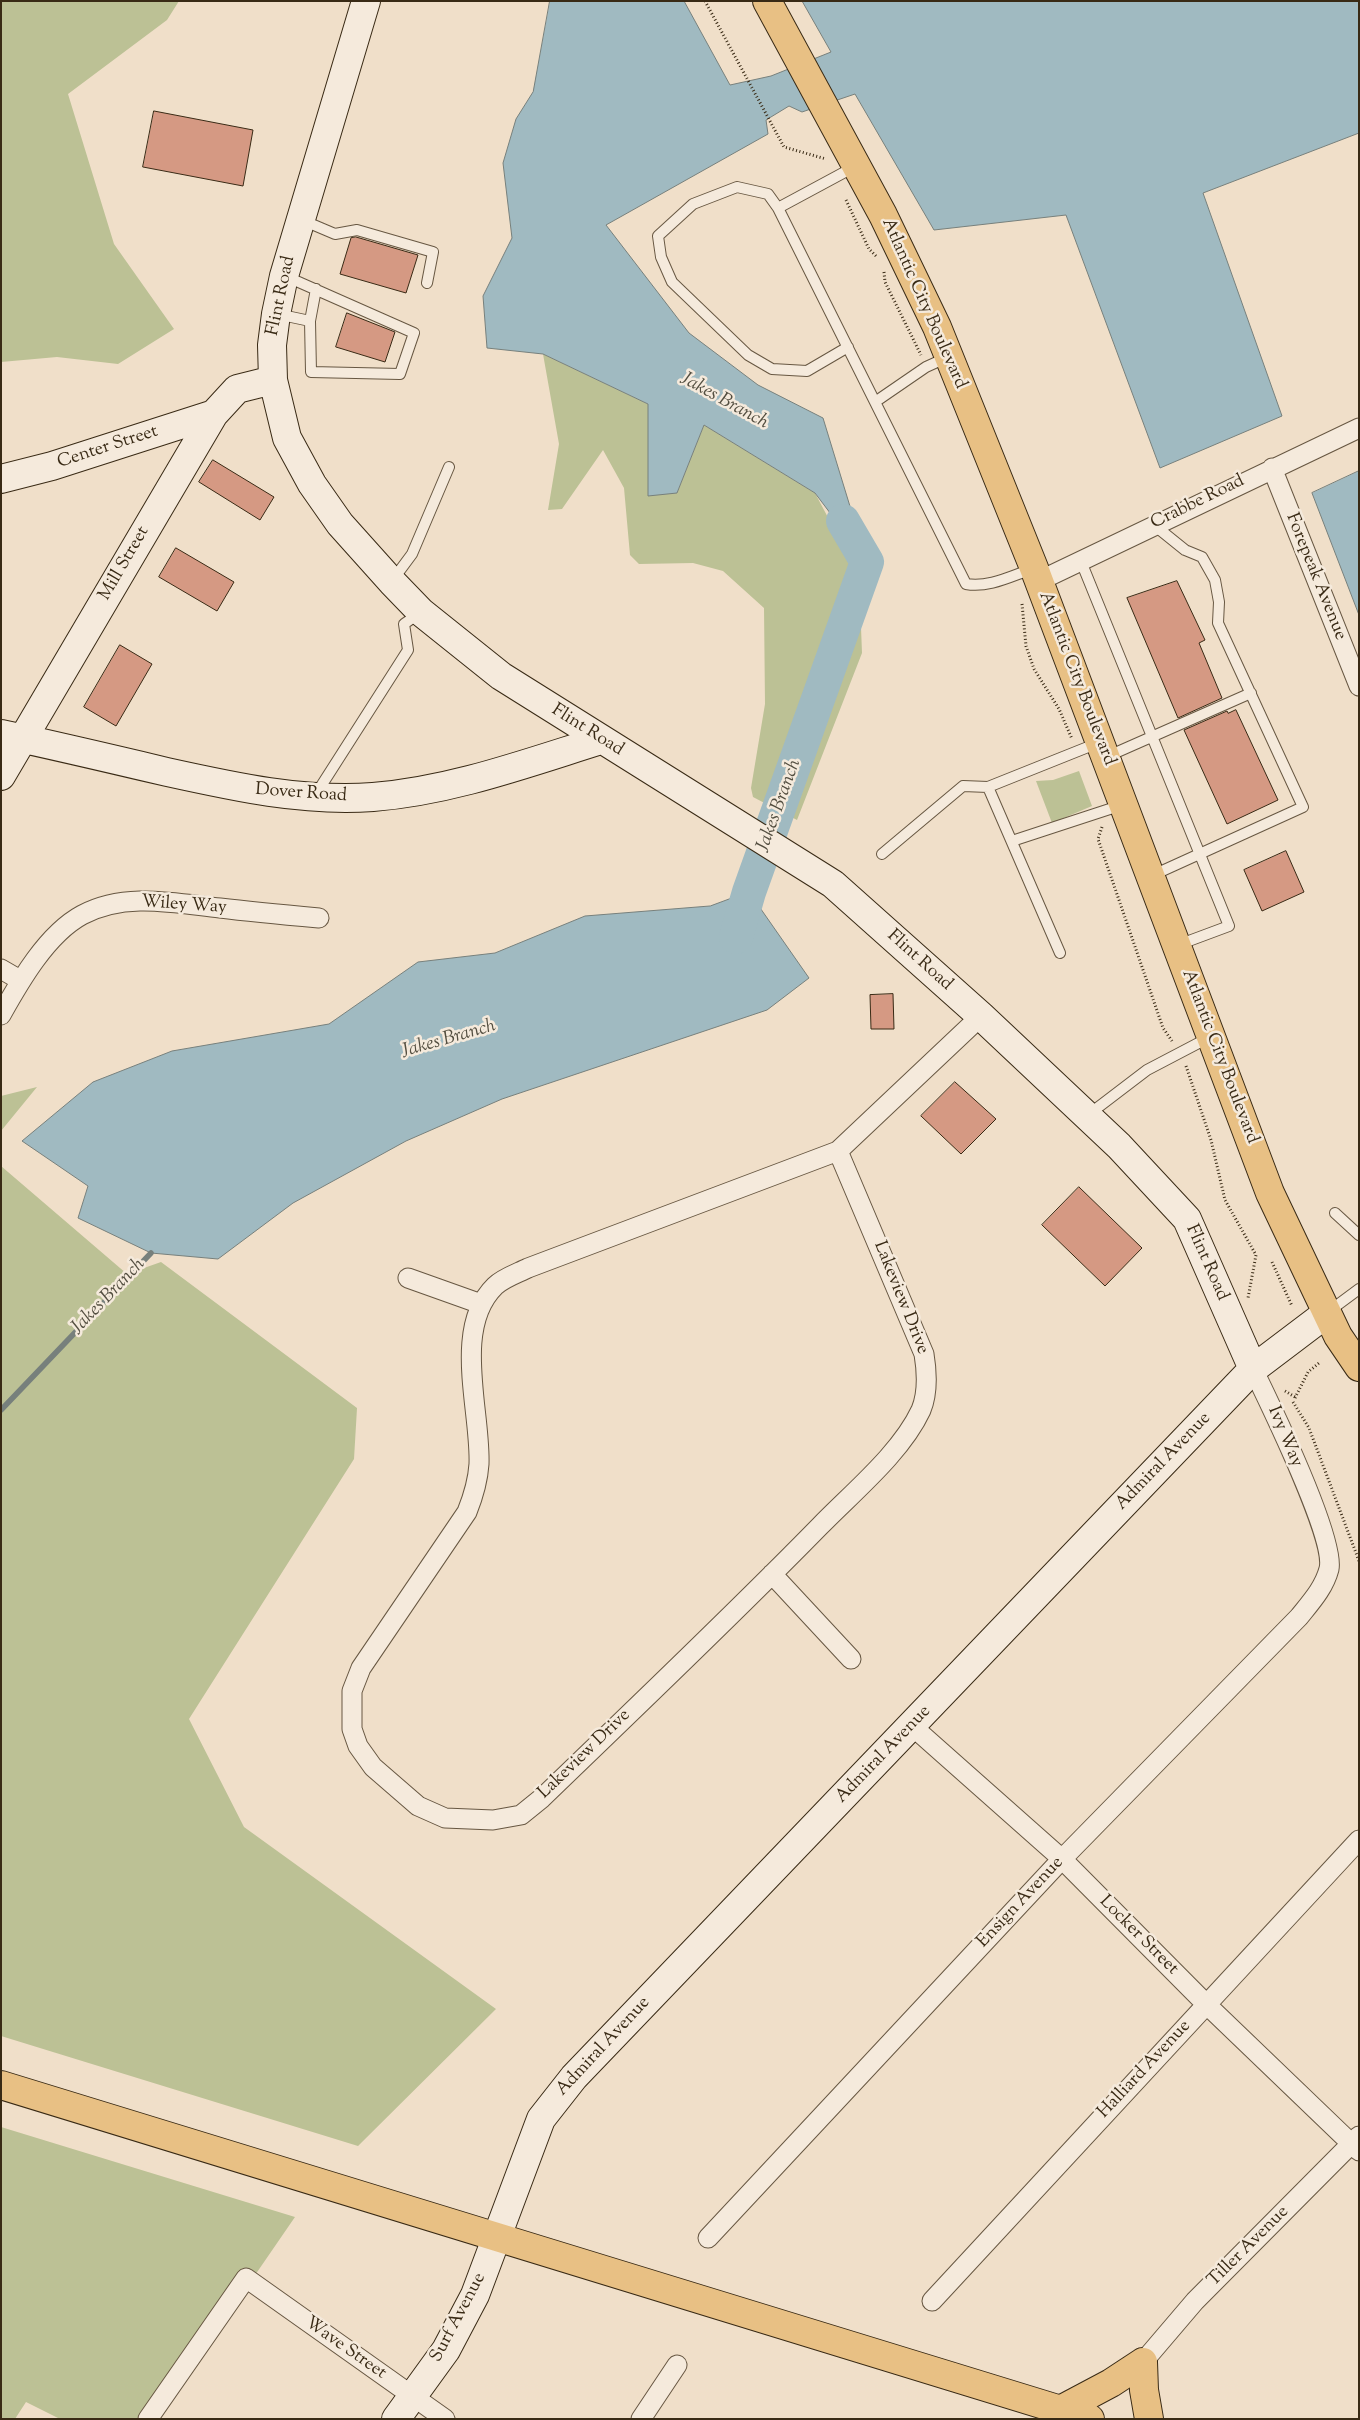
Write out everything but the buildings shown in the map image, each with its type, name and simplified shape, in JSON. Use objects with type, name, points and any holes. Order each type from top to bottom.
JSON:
[{"type":"main road","name":"Atlantic City Boulevard","points":[[770,7],[842,136],[846,171],[883,215],[937,362],[1102,750],[1270,1193],[1338,1336],[1359,1367]]},
{"type":"main road","points":[[1,2085],[498,2237],[1065,2414],[1090,2419]]},
{"type":"main road","points":[[1065,2414],[1143,2362]]},
{"type":"main road","points":[[1143,2362],[1144,2390],[1150,2419]]},
{"type":"street","name":"Flint Road","points":[[366,1],[284,276],[272,345],[273,380],[287,438],[312,484],[340,524],[392,582],[422,612],[501,676],[833,884],[981,1016],[1087,1116],[1161,1189],[1187,1219],[1227,1310]]},
{"type":"street","name":"Mill Street","points":[[1,776],[12,736],[214,414],[237,389],[273,380]]},
{"type":"street","name":"Center Street","points":[[1,479],[52,466],[214,414]]},
{"type":"street","name":"Crabbe Road","points":[[1028,575],[1080,559],[1359,428]]},
{"type":"street","name":"Forepeak Avenue","points":[[1272,468],[1359,686]]},
{"type":"street","name":"Dover Road","points":[[12,736],[250,791],[314,797],[374,797],[434,787],[496,772],[601,740]]},
{"type":"street","name":"Wiley Way","points":[[1,1015],[20,980],[52,940],[81,916],[112,904],[147,900],[319,918]]},
{"type":"street","points":[[1,969],[20,980]]},
{"type":"street","name":"Lakeview Drive","points":[[838,1151],[924,1354],[927,1375],[922,1408],[898,1444],[772,1574],[542,1798],[521,1815],[493,1820],[445,1818],[418,1806],[373,1766],[358,1746],[352,1729],[352,1691],[361,1668],[468,1512],[472,1500],[479,1465],[471,1362],[476,1318],[481,1304],[496,1285],[528,1268],[838,1151],[981,1016]]},
{"type":"street","points":[[408,1278],[481,1304]]},
{"type":"street","name":"Ivy Way","points":[[1227,1310],[1280,1424],[1326,1541],[1329,1567]]},
{"type":"street","name":"Admiral Avenue","points":[[498,2237],[541,2120],[574,2076],[1253,1369],[1328,1313]]},
{"type":"street","name":"Ensign Avenue","points":[[708,2238],[1062,1859],[1298,1617],[1321,1589],[1329,1567]]},
{"type":"street","points":[[772,1574],[850,1659]]},
{"type":"street","name":"Locker Street","points":[[912,1726],[1062,1859],[1206,2004],[1356,2144]]},
{"type":"street","name":"Halliard Avenue","points":[[932,2301],[1359,1840]]},
{"type":"street","name":"Tiller Avenue","points":[[1143,2362],[1195,2300],[1356,2144]]},
{"type":"street","name":"Surf Avenue","points":[[396,2419],[446,2350],[475,2296],[498,2237]]},
{"type":"street","name":"Wave Street","points":[[148,2419],[246,2278],[445,2419]]},
{"type":"street","points":[[641,2419],[677,2365]]},
{"type":"lane","points":[[778,208],[846,171]]},
{"type":"lane","points":[[848,347],[807,371],[772,369],[748,355],[672,282],[661,257],[658,236],[693,204],[737,186],[768,194],[778,208],[848,347],[966,584],[977,586],[1028,575]]},
{"type":"lane","points":[[301,219],[335,234],[357,230],[433,252],[427,283]]},
{"type":"lane","points":[[284,276],[316,289],[414,334],[400,374],[311,372],[310,320],[316,289]]},
{"type":"lane","points":[[276,314],[310,320]]},
{"type":"lane","points":[[875,402],[937,362]]},
{"type":"lane","points":[[392,582],[412,554],[449,468]]},
{"type":"lane","points":[[1150,876],[1200,856],[1303,808],[1218,623],[1219,602],[1215,580],[1202,557],[1185,550],[1154,525]]},
{"type":"lane","points":[[1080,559],[1151,737],[1230,926],[1177,946]]},
{"type":"lane","points":[[314,797],[408,650],[404,624],[422,612]]},
{"type":"lane","points":[[882,854],[963,786],[988,787],[1102,750],[1151,737],[1251,693]]},
{"type":"lane","points":[[988,787],[1060,953]]},
{"type":"lane","points":[[1012,841],[1123,805]]},
{"type":"lane","points":[[1087,1116],[1147,1070],[1211,1037]]},
{"type":"lane","points":[[1335,1213],[1359,1236]]},
{"type":"lane","points":[[1328,1313],[1359,1289]]},
{"type":"path","points":[[705,1],[784,147],[826,159],[846,171],[869,249],[878,258]]},
{"type":"path","points":[[883,263],[885,282],[937,362]]},
{"type":"path","points":[[1028,575],[1022,600],[1026,646],[1034,669],[1060,709],[1071,737]]},
{"type":"path","points":[[1272,1262],[1292,1306]]},
{"type":"path","points":[[1280,1424],[1308,1372],[1320,1363]]},
{"type":"path","points":[[1293,1402],[1310,1428],[1359,1560]]},
{"type":"green space","points":[[1,1],[179,1],[167,20],[68,94],[114,244],[174,329],[118,364],[57,357],[1,362]]},
{"type":"green space","points":[[543,354],[648,404],[677,493],[704,425],[815,493],[859,576],[862,653],[797,820],[753,797],[751,788],[765,704],[764,608],[723,571],[693,563],[639,564],[630,555],[624,488],[603,450],[562,509],[548,510],[559,444]]},
{"type":"green space","points":[[1079,771],[1092,806],[1052,823],[1036,781],[1053,780]]},
{"type":"green space","points":[[37,1087],[1,1131],[1,1096]]},
{"type":"green space","points":[[1,1166],[127,1274],[161,1262],[357,1408],[354,1459],[189,1719],[244,1827],[496,2009],[358,2146],[1,2036]]},
{"type":"green space","points":[[1,2127],[295,2217],[156,2419],[60,2419],[26,2402],[15,2419],[1,2419]]},
{"type":"water","points":[[550,1],[684,1],[730,85],[771,76],[831,52],[802,1],[1359,1],[1359,133],[1203,193],[1282,416],[1160,468],[1066,215],[934,230],[855,94],[802,112],[789,106],[766,120],[768,134],[606,225],[689,333],[758,385],[823,418],[867,562],[815,493],[704,425],[677,493],[648,496],[648,404],[543,354],[487,348],[483,296],[512,238],[503,163],[516,119],[533,92]]},
{"type":"water","points":[[1359,471],[1359,615],[1312,493]]},
{"type":"water","points":[[749,892],[809,978],[767,1010],[502,1099],[406,1141],[293,1203],[218,1259],[151,1253],[78,1218],[88,1186],[22,1141],[93,1082],[172,1051],[329,1024],[418,962],[495,953],[585,916],[710,906]]},
{"type":"waterway","name":"Jakes Branch","points":[[736,937],[749,892],[867,562],[843,521]]},
{"type":"waterway","name":"Jakes Branch","points":[[1,1410],[151,1253]]}]
